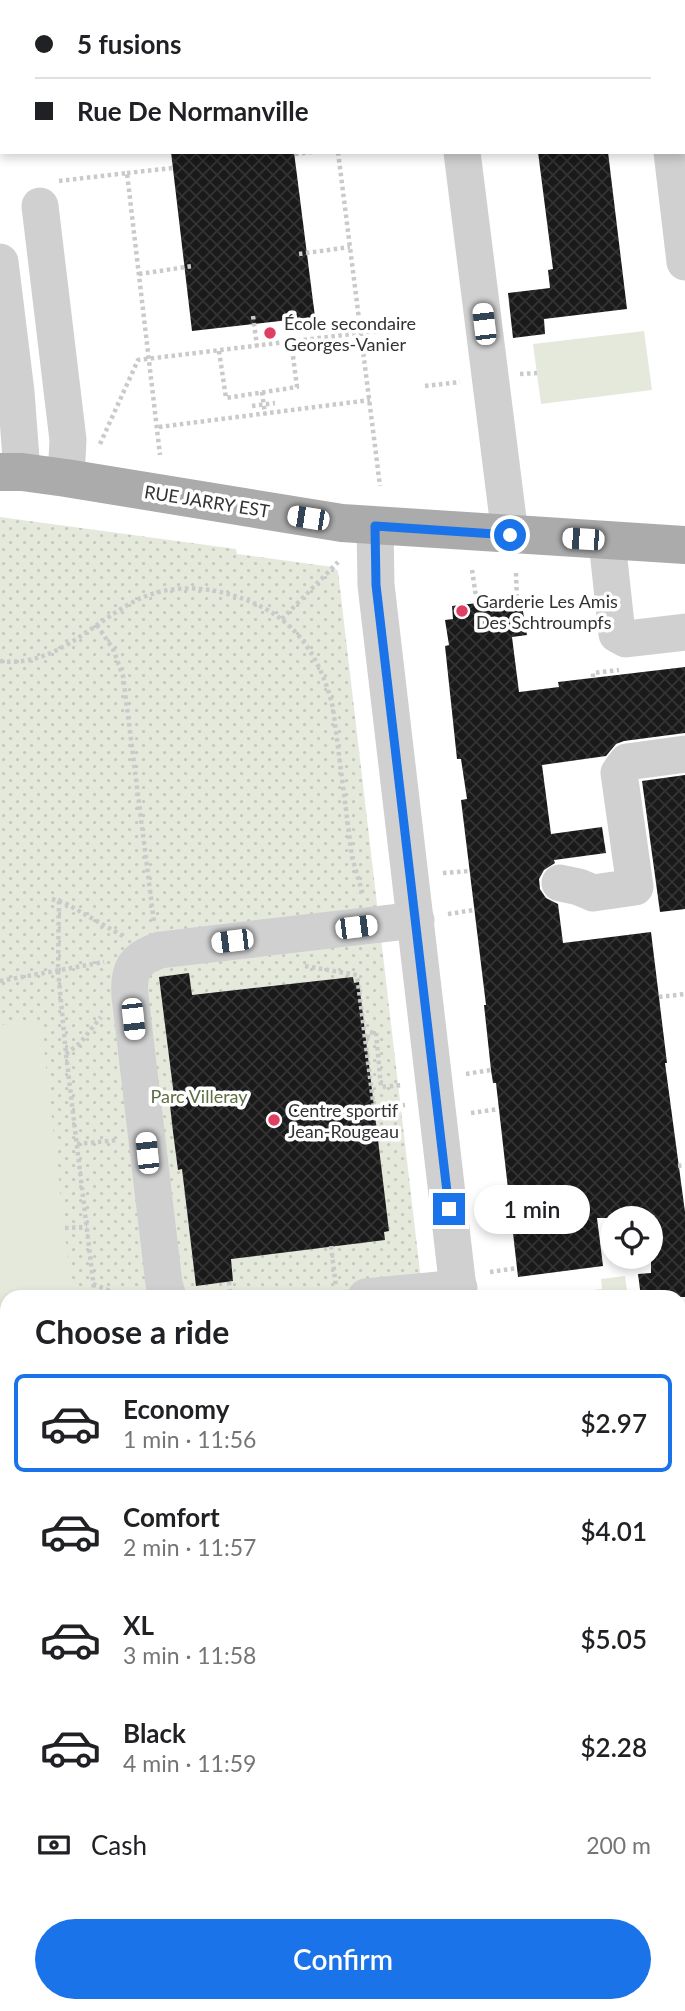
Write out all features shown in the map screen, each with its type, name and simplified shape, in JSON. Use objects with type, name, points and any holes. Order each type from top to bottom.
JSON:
[{"type":"main road","name":"RUE JARRY EST","points":[[7,469],[335,522],[685,545]]},
{"type":"street","points":[[462,154],[510,535]]},
{"type":"street","points":[[672,154],[681,192],[685,262]]},
{"type":"street","points":[[45,194],[68,440],[66,478]]},
{"type":"street","points":[[0,262],[16,392],[7,469]]},
{"type":"street","points":[[375,526],[376,585],[432,917],[469,1286],[432,1290]]},
{"type":"street","points":[[607,541],[617,634],[626,639],[685,632]]},
{"type":"street","points":[[560,883],[579,887],[593,894],[635,887],[620,768],[627,762],[685,754]]},
{"type":"street","points":[[166,1290],[130,989],[132,970],[140,960],[141,948],[160,950],[432,917]]},
{"type":"path","points":[[338,154],[380,485]]},
{"type":"path","points":[[45,194],[127,173],[173,168]]},
{"type":"path","points":[[127,173],[160,455]]},
{"type":"path","points":[[299,254],[350,247]]},
{"type":"path","points":[[139,274],[192,266]]},
{"type":"path","points":[[253,316],[257,346]]},
{"type":"path","points":[[99,446],[138,360],[418,326]]},
{"type":"path","points":[[219,351],[226,398],[297,387],[291,341]]},
{"type":"path","points":[[262,392],[265,414]]},
{"type":"path","points":[[158,427],[370,401]]},
{"type":"path","points":[[252,406],[275,403]]},
{"type":"path","points":[[282,619],[338,562]]},
{"type":"path","points":[[472,570],[477,603]]},
{"type":"path","points":[[516,573],[517,601]]},
{"type":"path","points":[[0,660],[19,662],[50,654],[134,601],[163,591],[211,589],[230,593],[282,619],[318,663],[328,686],[352,857],[359,887],[368,901]]},
{"type":"path","points":[[0,981],[58,970],[141,948],[154,933],[123,676],[113,649],[97,625]]},
{"type":"path","points":[[443,873],[469,871]]},
{"type":"path","points":[[52,899],[141,948]]},
{"type":"path","points":[[59,901],[58,970],[94,1290]]},
{"type":"path","points":[[432,917],[474,910]]},
{"type":"path","points":[[296,964],[357,975],[374,1109],[405,1105]]},
{"type":"path","points":[[659,997],[685,994]]},
{"type":"path","points":[[66,1054],[80,1044],[104,1014]]},
{"type":"path","points":[[377,1108],[368,1033],[376,1032],[382,1087],[403,1085]]},
{"type":"path","points":[[466,1074],[491,1070]]},
{"type":"path","points":[[471,1114],[498,1109]]},
{"type":"path","points":[[77,1144],[124,1139]]},
{"type":"path","points":[[65,1228],[87,1227]]},
{"type":"path","points":[[331,1247],[336,1290]]},
{"type":"path","points":[[469,1286],[517,1268]]},
{"type":"path","points":[[229,1282],[230,1290]]},
{"type":"path","points":[[93,1284],[108,1290]]},
{"type":"green space","points":[[644,331],[652,390],[541,404],[533,344]]},
{"type":"green space","name":"Parc Villeray","points":[[0,517],[236,549],[237,554],[333,567],[338,571],[422,1290],[0,1290]]},
{"type":"green space","points":[[41,1021],[71,1290],[0,1290],[0,1025]]},
{"type":"green space","points":[[625,1276],[627,1290],[593,1290],[602,1289],[601,1279]]},
{"type":"building","points":[[171,154],[294,154],[315,317],[192,331]]},
{"type":"building","points":[[538,154],[608,154],[627,309],[544,319],[545,334],[513,338],[508,293],[550,288],[548,270],[553,269]]},
{"type":"building","points":[[521,600],[527,635],[512,637],[519,692],[559,687],[558,682],[685,667],[685,733],[624,741],[616,744],[606,756],[542,765],[551,834],[602,827],[606,853],[554,860],[555,863],[544,870],[539,879],[540,889],[546,898],[558,904],[563,943],[651,932],[685,1212],[685,1290],[640,1290],[638,1274],[651,1273],[651,1269],[663,1269],[663,1206],[600,1206],[600,1218],[597,1218],[600,1266],[518,1277],[496,1083],[493,1083],[491,1070],[486,1005],[461,800],[467,799],[461,759],[457,759],[445,646],[449,645],[445,620],[453,619],[452,606]]},
{"type":"building","points":[[685,775],[685,909],[660,912],[642,781]]},
{"type":"building","name":"Centre sportif Jean-Rougeau","points":[[189,973],[192,995],[353,977],[354,983],[359,982],[389,1231],[384,1232],[385,1240],[231,1259],[233,1281],[196,1286],[182,1169],[178,1170],[173,1132],[169,1096],[174,1096],[159,977]]},
{"type":"place","name":"École secondaire Georges-Vanier","points":[[270,333]]},
{"type":"place","name":"Garderie Les Amis Des Schtroumpfs","points":[[462,611]]},
{"type":"place","name":"Centre sportif Jean-Rougeau","points":[[274,1120]]},
{"type":"route","points":[[449,1209],[376,585],[375,526],[510,535]]}]
